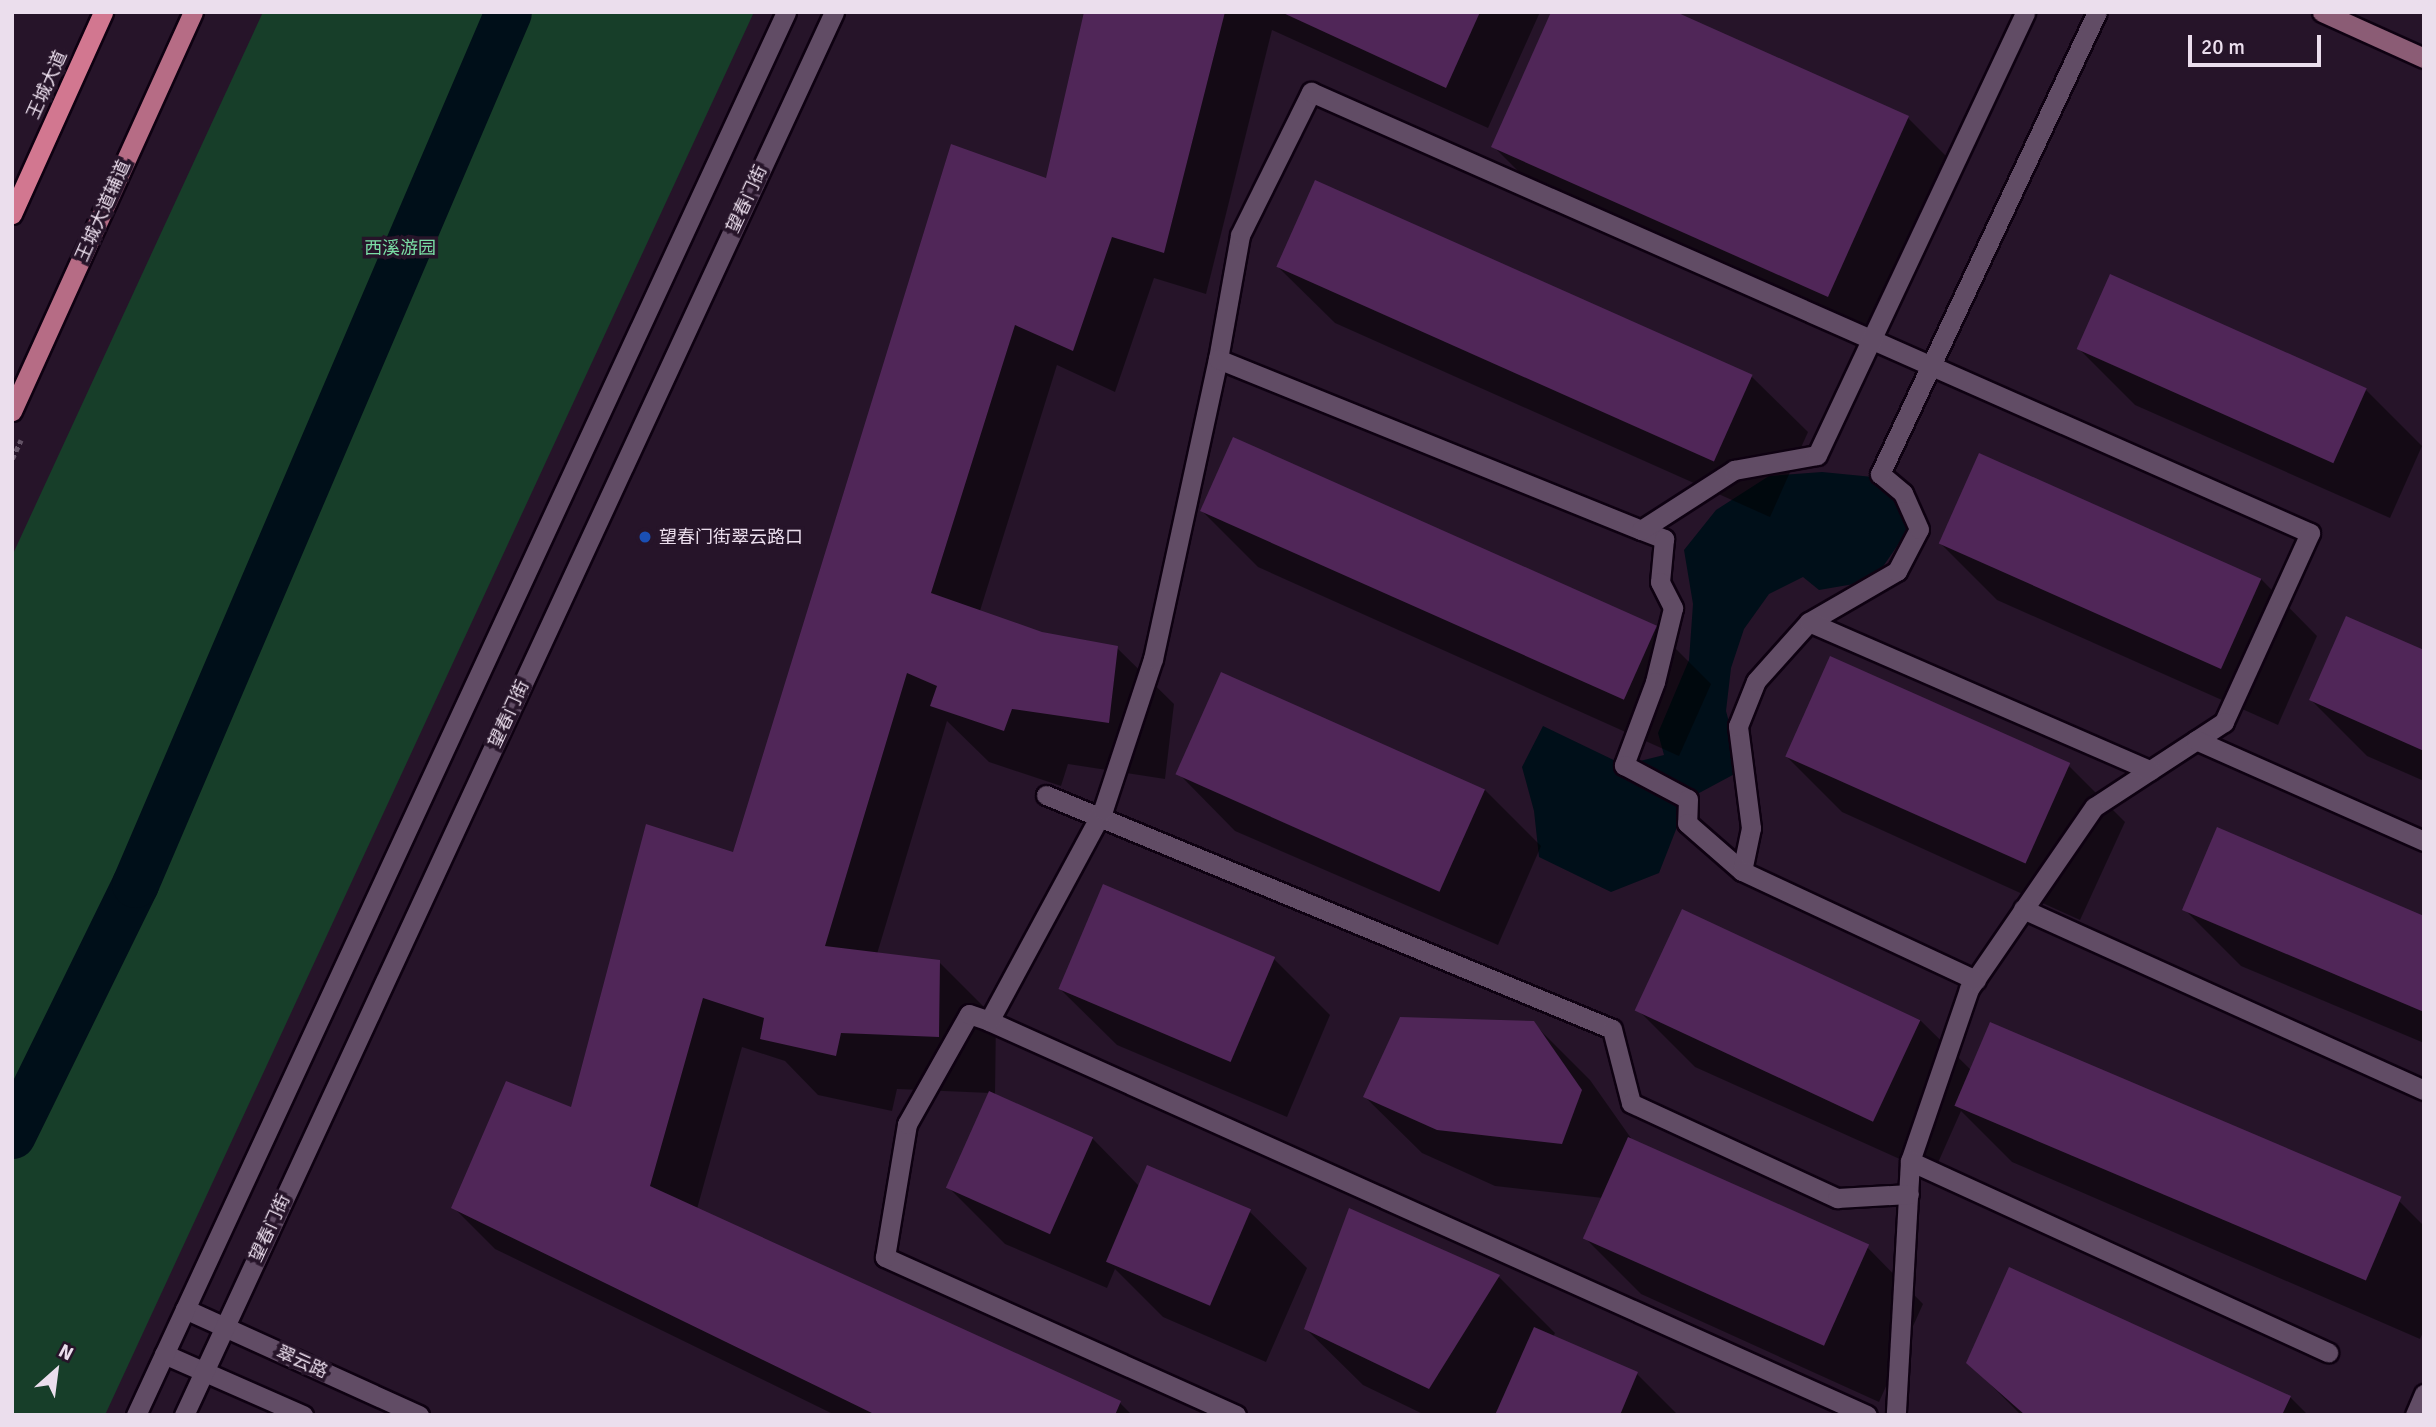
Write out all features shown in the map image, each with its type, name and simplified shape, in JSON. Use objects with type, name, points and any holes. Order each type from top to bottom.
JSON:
[{"type":"highway","name":"王城大道","points":[[12,214],[103,12]]},
{"type":"main road","name":"王城大道辅道","points":[[12,411],[193,12]]},
{"type":"main road","points":[[2322,12],[2424,58]]},
{"type":"street","points":[[136,1415],[786,12]]},
{"type":"street","name":"望春门街","points":[[184,1415],[834,12]]},
{"type":"street","points":[[1641,530],[1734,470],[1817,455],[2025,12]]},
{"type":"street","points":[[1742,871],[1751,828],[1738,726],[1756,681],[1810,622],[1897,571],[1919,529],[1903,493],[1880,474],[2097,12]]},
{"type":"street","points":[[989,1021],[1099,818],[1153,659],[1218,359],[1240,235],[1311,92],[2310,533],[2224,722],[2094,807],[1976,980],[1910,1161],[1896,1415]]},
{"type":"street","points":[[1218,359],[1664,539],[1660,582],[1673,608],[1655,682],[1624,765],[1688,799],[1687,823],[1742,871],[1976,980]]},
{"type":"street","points":[[1810,622],[2150,770]]},
{"type":"street","points":[[2196,740],[2424,841]]},
{"type":"street","points":[[1046,794],[1612,1029],[1631,1103],[1837,1198],[1909,1194]]},
{"type":"street","points":[[2023,909],[2424,1090]]},
{"type":"street","points":[[1236,1415],[885,1258],[908,1124],[969,1014],[1867,1415]]},
{"type":"street","points":[[1910,1161],[2329,1352]]},
{"type":"street","name":"翠云路","points":[[185,1309],[419,1415]]},
{"type":"street","points":[[164,1354],[303,1415]]},
{"type":"street","points":[[2414,1415],[2424,1394]]},
{"type":"green space","name":"西溪游园","points":[[263,12],[754,12],[105,1415],[12,1415],[12,556]]},
{"type":"shaded area","points":[[1822,472],[1873,477],[1897,498],[1911,526],[1882,568],[1854,584],[1819,590],[1803,577],[1769,594],[1744,629],[1731,668],[1726,711],[1742,770],[1688,799],[1659,873],[1611,892],[1539,857],[1534,811],[1522,767],[1543,726],[1624,765],[1664,755],[1658,733],[1689,660],[1693,604],[1684,550],[1716,510],[1769,476]]},
{"type":"building","points":[[1084,12],[1225,12],[1164,253],[1112,237],[1073,351],[1015,325],[931,593],[1042,632],[1118,646],[1109,723],[1012,709],[1004,731],[930,706],[937,686],[907,673],[825,946],[940,960],[939,1037],[841,1033],[836,1056],[760,1039],[764,1018],[703,998],[650,1186],[1121,1401],[1115,1415],[876,1415],[451,1208],[506,1081],[571,1107],[646,824],[733,852],[951,144],[1046,178]]},
{"type":"building","points":[[1281,12],[1480,12],[1446,88]]},
{"type":"building","points":[[1551,12],[1676,12],[1909,116],[1828,297],[1491,147]]},
{"type":"building","points":[[1315,180],[1753,375],[1714,462],[1276,267]]},
{"type":"building","points":[[2110,274],[2367,388],[2333,463],[2077,349]]},
{"type":"building","points":[[1233,437],[1657,626],[1624,700],[1200,511]]},
{"type":"building","points":[[1979,453],[2261,579],[2221,669],[1939,543]]},
{"type":"building","points":[[2346,616],[2424,650],[2424,751],[2309,700]]},
{"type":"building","points":[[1830,656],[2070,763],[2026,863],[1785,756]]},
{"type":"building","points":[[1221,672],[1485,790],[1439,892],[1175,774]]},
{"type":"building","points":[[2217,827],[2424,916],[2424,1012],[2182,910]]},
{"type":"building","points":[[1103,884],[1275,957],[1231,1062],[1058,989]]},
{"type":"building","points":[[1682,909],[1920,1020],[1873,1122],[1635,1011]]},
{"type":"building","points":[[1400,1017],[1534,1021],[1582,1090],[1562,1144],[1437,1130],[1363,1097]]},
{"type":"building","points":[[1990,1022],[2401,1197],[2366,1280],[1954,1106]]},
{"type":"building","points":[[989,1091],[1093,1137],[1050,1234],[946,1188]]},
{"type":"building","points":[[1628,1137],[1869,1244],[1824,1346],[1583,1238]]},
{"type":"building","points":[[1147,1165],[1251,1209],[1210,1306],[1106,1262]]},
{"type":"building","points":[[1349,1208],[1500,1275],[1429,1389],[1304,1329]]},
{"type":"building","points":[[2009,1267],[2291,1396],[2282,1415],[2025,1415],[1966,1363]]},
{"type":"building","points":[[1534,1327],[1638,1372],[1620,1415],[1495,1415]]},
{"type":"waterway","points":[[12,1135],[135,884],[508,12]]},
{"type":"place","name":"望春门街翠云路口","points":[[645,537]]}]
